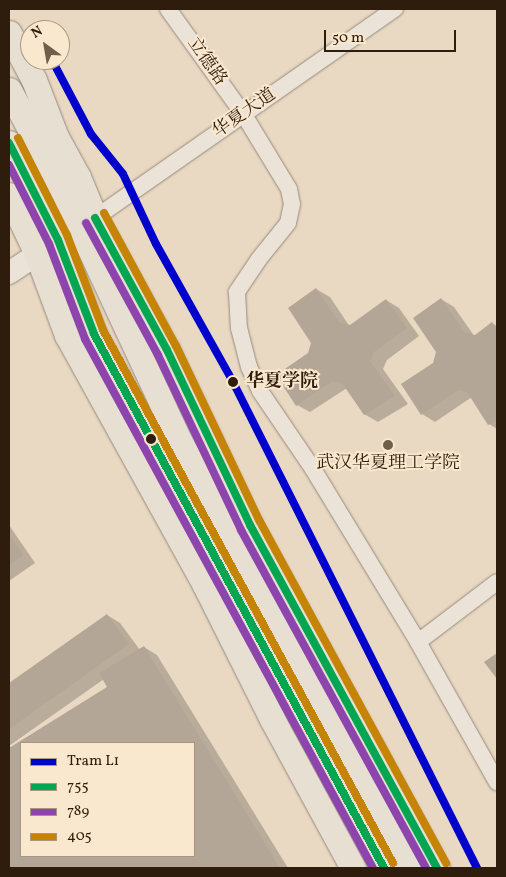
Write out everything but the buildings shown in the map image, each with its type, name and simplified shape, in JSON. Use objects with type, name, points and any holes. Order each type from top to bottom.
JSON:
[{"type":"main road","points":[[9,33],[34,80],[56,137],[78,177],[77,229],[94,334],[248,592],[293,679],[384,868]]},
{"type":"main road","points":[[9,90],[60,185],[77,229]]},
{"type":"main road","points":[[9,143],[77,229],[168,350],[250,525],[437,868]]},
{"type":"main road","points":[[9,195],[37,254],[67,335],[205,585],[253,682],[353,868]]},
{"type":"main road","points":[[9,274],[77,229]]},
{"type":"main road","points":[[250,525],[248,592],[253,682]]},
{"type":"main road","points":[[293,679],[410,868]]},
{"type":"street","name":"立德路","points":[[168,9],[244,115],[290,188],[292,204],[288,223],[259,259],[237,292],[239,328],[249,367],[260,391],[313,468],[418,642],[497,782]]},
{"type":"street","name":"华夏大道","points":[[77,229],[244,115],[394,9]]},
{"type":"street","points":[[418,642],[497,582]]},
{"type":"tram line","name":"L1","points":[[57,70],[91,134],[123,174],[156,244],[233,382],[477,868]]},
{"type":"transit line","name":"405","points":[[18,138],[67,235],[103,330],[393,863]]},
{"type":"transit line","name":"755","points":[[9,143],[58,240],[94,334],[384,868]]},
{"type":"transit line","name":"789","points":[[9,165],[49,244],[85,339],[373,868]]},
{"type":"transit line","name":"405","points":[[104,213],[176,346],[259,520],[446,863]]},
{"type":"transit line","name":"755","points":[[95,218],[167,350],[250,525],[437,868]]},
{"type":"transit line","name":"789","points":[[86,223],[158,355],[241,530],[426,868]]},
{"type":"place","name":"华夏学院","points":[[233,382]]},
{"type":"place","name":"武汉华夏理工学院","points":[[388,445]]}]
